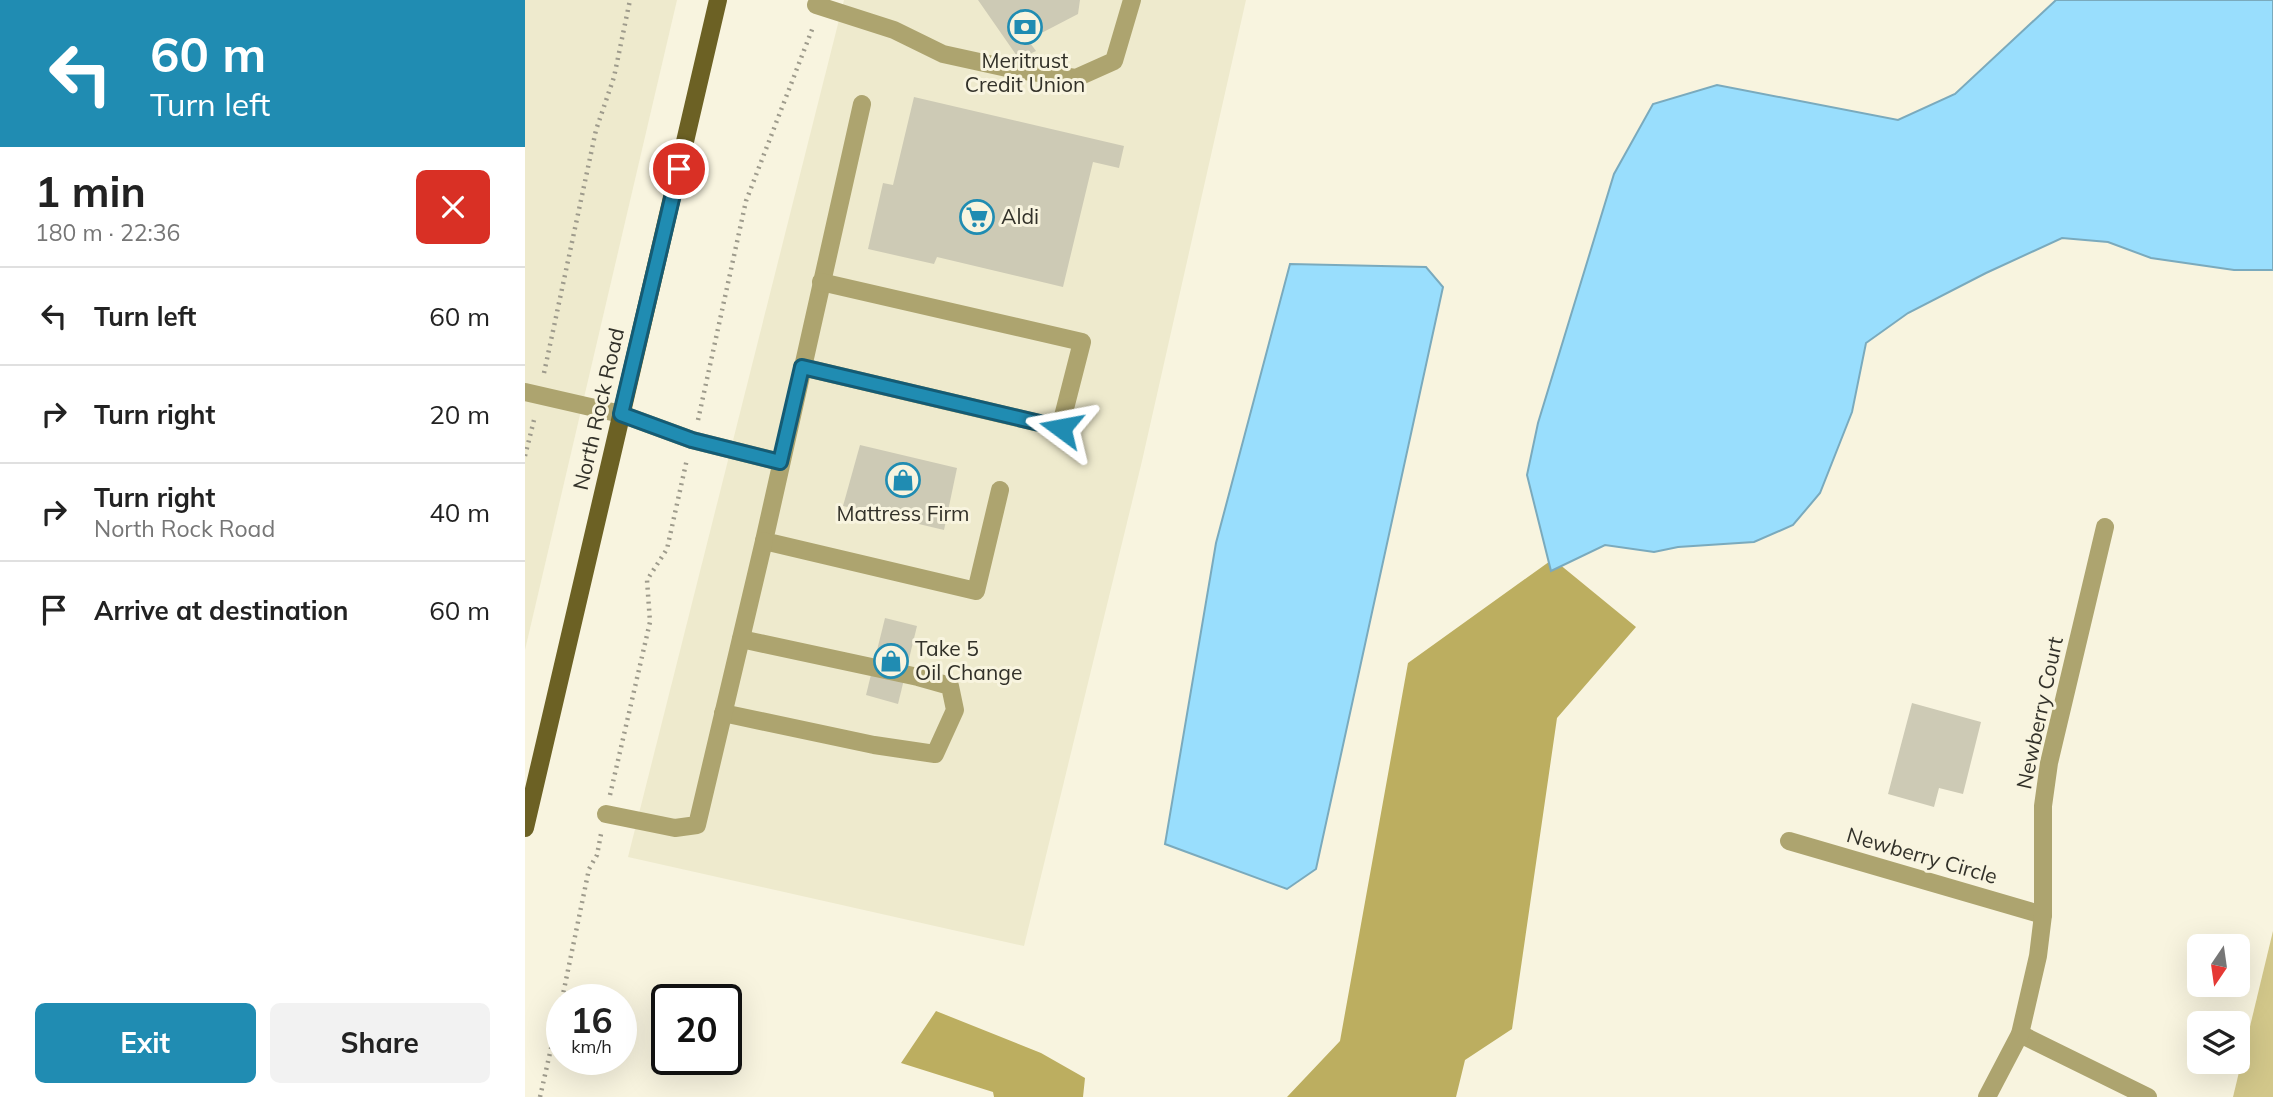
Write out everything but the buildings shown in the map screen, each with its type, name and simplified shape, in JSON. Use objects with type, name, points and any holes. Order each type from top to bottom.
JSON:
[{"type":"main road","name":"North Rock Road","points":[[525,828],[718,0]]},
{"type":"street","points":[[816,5],[894,30],[943,54],[1076,78],[1114,61],[1132,0]]},
{"type":"street","points":[[606,814],[675,828],[697,825],[862,104]]},
{"type":"street","points":[[802,367],[1061,428],[1081,342],[821,282]]},
{"type":"street","points":[[525,392],[621,414],[692,440],[780,462]]},
{"type":"street","points":[[764,541],[976,591],[1000,490]]},
{"type":"street","name":"Newberry Court","points":[[1987,1097],[2020,1034],[2043,915],[2043,806],[2049,763],[2105,527]]},
{"type":"street","points":[[723,713],[874,745],[935,754],[955,709],[950,686],[741,639]]},
{"type":"street","name":"Newberry Circle","points":[[1789,841],[2043,915]]},
{"type":"street","points":[[2020,1034],[2148,1097]]},
{"type":"path","points":[[543,379],[596,130],[614,77],[630,0]]},
{"type":"path","points":[[565,984],[589,869],[597,855],[650,622],[647,580],[667,549],[704,398],[746,201],[812,33],[816,5]]},
{"type":"path","points":[[525,456],[530,440]]},
{"type":"path","points":[[540,1097],[546,1071]]},
{"type":"shaded area","points":[[525,0],[677,0],[525,650]]},
{"type":"shaded area","points":[[844,0],[1246,0],[1142,461],[1024,946],[628,857]]},
{"type":"shaded area","points":[[1553,559],[1636,627],[1557,718],[1512,1029],[1465,1060],[1456,1097],[1287,1097],[1340,1041],[1408,663]]},
{"type":"shaded area","points":[[2273,931],[2273,1097],[2233,1097],[2239,1074],[2250,1074],[2250,1026]]},
{"type":"shaded area","points":[[936,1011],[1041,1053],[1085,1078],[1083,1097],[994,1097],[993,1092],[901,1063]]},
{"type":"water","points":[[2056,0],[2273,0],[2273,270],[2234,270],[2151,258],[2108,242],[2062,238],[1908,313],[1866,343],[1852,412],[1820,493],[1793,525],[1754,542],[1678,547],[1654,552],[1605,545],[1551,571],[1527,475],[1538,423],[1614,174],[1653,104],[1717,85],[1898,120],[1955,94]]},
{"type":"water","points":[[1290,264],[1426,267],[1443,287],[1316,869],[1287,889],[1165,844],[1216,543]]},
{"type":"place","name":"Meritrust Credit Union","points":[[1025,27]]},
{"type":"place","name":"Aldi","points":[[977,217]]},
{"type":"place","name":"Mattress Firm","points":[[903,480]]},
{"type":"place","name":"Take 5 Oil Change","points":[[891,661]]},
{"type":"route","points":[[679,169],[621,414],[692,440],[780,462],[802,367],[1061,428]]}]
